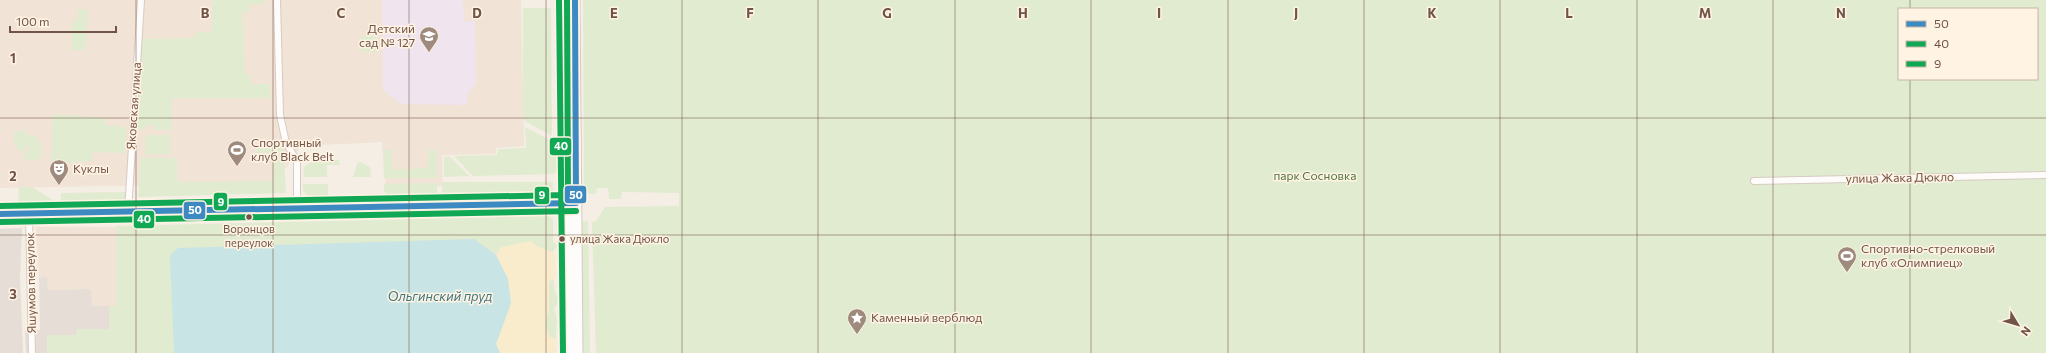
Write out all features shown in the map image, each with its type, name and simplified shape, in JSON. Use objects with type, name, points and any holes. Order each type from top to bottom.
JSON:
[{"type":"main road","points":[[567,0],[572,204],[578,353]]},
{"type":"main road","points":[[571,353],[576,0]]},
{"type":"main road","points":[[0,214],[572,204]]},
{"type":"street","name":"Яковская улица","points":[[128,212],[141,0]]},
{"type":"street","points":[[277,0],[280,115],[286,143],[297,161],[297,208]]},
{"type":"street","name":"улица Жака Дюкло","points":[[1754,181],[2046,175]]},
{"type":"street","name":"Яшумов переулок","points":[[29,213],[32,353]]},
{"type":"shaded area","points":[[0,0],[521,0],[524,146],[496,148],[496,154],[442,155],[443,186],[386,188],[382,142],[301,146],[276,183],[0,188]]},
{"type":"shaded area","name":"Детский сад № 127","points":[[382,0],[463,0],[464,21],[475,21],[476,84],[467,94],[467,105],[401,104],[383,90]]},
{"type":"shaded area","points":[[36,227],[116,227],[116,306],[92,306],[91,289],[48,290],[47,277],[39,278]]},
{"type":"shaded area","points":[[22,228],[20,277],[23,353],[0,353],[0,229]]},
{"type":"shaded area","points":[[47,277],[48,290],[91,289],[92,306],[109,306],[109,329],[77,329],[77,335],[47,335],[47,353],[26,353],[25,331],[40,330],[39,278]]},
{"type":"green space","points":[[212,0],[264,0],[264,4],[250,5],[249,12],[243,13],[244,74],[250,75],[251,84],[270,84],[270,98],[172,98],[172,130],[155,130],[155,125],[147,125],[146,129],[137,129],[143,39],[193,38],[197,32],[212,31]]},
{"type":"green space","name":"парк Сосновка","points":[[583,0],[2046,0],[2046,353],[596,353],[592,222],[596,221],[605,207],[679,206],[679,193],[622,192],[621,199],[609,199],[608,188],[597,188],[596,194],[591,194],[584,188]]},
{"type":"green space","points":[[561,7],[563,132],[560,133],[557,119],[556,8]]},
{"type":"green space","points":[[523,8],[551,8],[552,136],[523,120]]},
{"type":"green space","points":[[78,9],[88,10],[85,51],[71,50],[73,20],[77,20]]},
{"type":"green space","points":[[361,36],[376,36],[376,52],[361,52]]},
{"type":"green space","points":[[53,114],[105,118],[105,125],[126,127],[125,153],[93,152],[92,161],[51,163]]},
{"type":"green space","points":[[525,127],[555,143],[557,170],[554,174],[473,176],[454,156],[497,155],[498,149],[526,148]]},
{"type":"green space","points":[[15,131],[27,131],[27,136],[31,134],[38,138],[41,159],[25,160],[24,155],[32,146],[30,145],[22,152],[19,150],[14,143]]},
{"type":"green space","points":[[145,135],[170,135],[170,155],[145,154]]},
{"type":"green space","points":[[257,145],[283,147],[286,193],[138,197],[141,158],[177,158],[178,182],[273,181],[274,154],[257,153]]},
{"type":"green space","points":[[391,149],[393,170],[428,168],[429,150],[437,149],[437,178],[384,178],[383,150]]},
{"type":"green space","points":[[444,156],[450,157],[469,176],[444,177]]},
{"type":"green space","points":[[314,160],[339,160],[340,165],[327,165],[327,177],[303,177],[304,167]]},
{"type":"green space","points":[[358,161],[370,167],[371,177],[353,177]]},
{"type":"green space","points":[[442,182],[553,182],[553,195],[442,197]]},
{"type":"green space","points":[[437,183],[437,197],[390,197],[384,191],[384,184]]},
{"type":"green space","points":[[303,184],[328,184],[328,199],[311,199],[303,190]]},
{"type":"green space","points":[[19,187],[32,187],[54,201],[18,202]]},
{"type":"green space","points":[[126,192],[126,203],[61,203],[61,193]]},
{"type":"green space","name":"Ольгинский пруд","points":[[548,216],[553,219],[553,241],[557,246],[553,251],[554,289],[557,296],[557,304],[554,308],[557,320],[555,353],[47,353],[47,335],[76,335],[77,329],[109,329],[109,306],[116,306],[116,226]]},
{"type":"green space","points":[[588,221],[590,353],[580,353],[578,222]]},
{"type":"sand","points":[[531,241],[537,246],[555,253],[555,278],[549,282],[549,309],[545,326],[550,337],[556,339],[556,353],[500,353],[496,344],[511,303],[496,255],[501,247]]},
{"type":"water","name":"Ольгинский пруд","points":[[474,239],[496,255],[508,279],[511,303],[496,344],[500,353],[174,353],[170,256],[178,248]]},
{"type":"transit line","name":"40","points":[[559,0],[563,353]]},
{"type":"transit line","name":"9","points":[[0,206],[568,195],[567,0]]},
{"type":"transit line","name":"50","points":[[0,214],[576,203],[575,0]]},
{"type":"transit line","name":"40","points":[[0,222],[576,211]]},
{"type":"place","name":"Детский сад № 127","points":[[429,53]]},
{"type":"place","name":"Спортивный клуб Black Belt","points":[[237,167]]},
{"type":"place","name":"Куклы","points":[[59,186]]},
{"type":"place","name":"Воронцов переулок","points":[[249,217]]},
{"type":"place","name":"улица Жака Дюкло","points":[[562,239]]},
{"type":"place","name":"Спортивно-стрелковый клуб «Олимпиец»","points":[[1847,273]]},
{"type":"place","name":"Каменный верблюд","points":[[857,335]]}]
